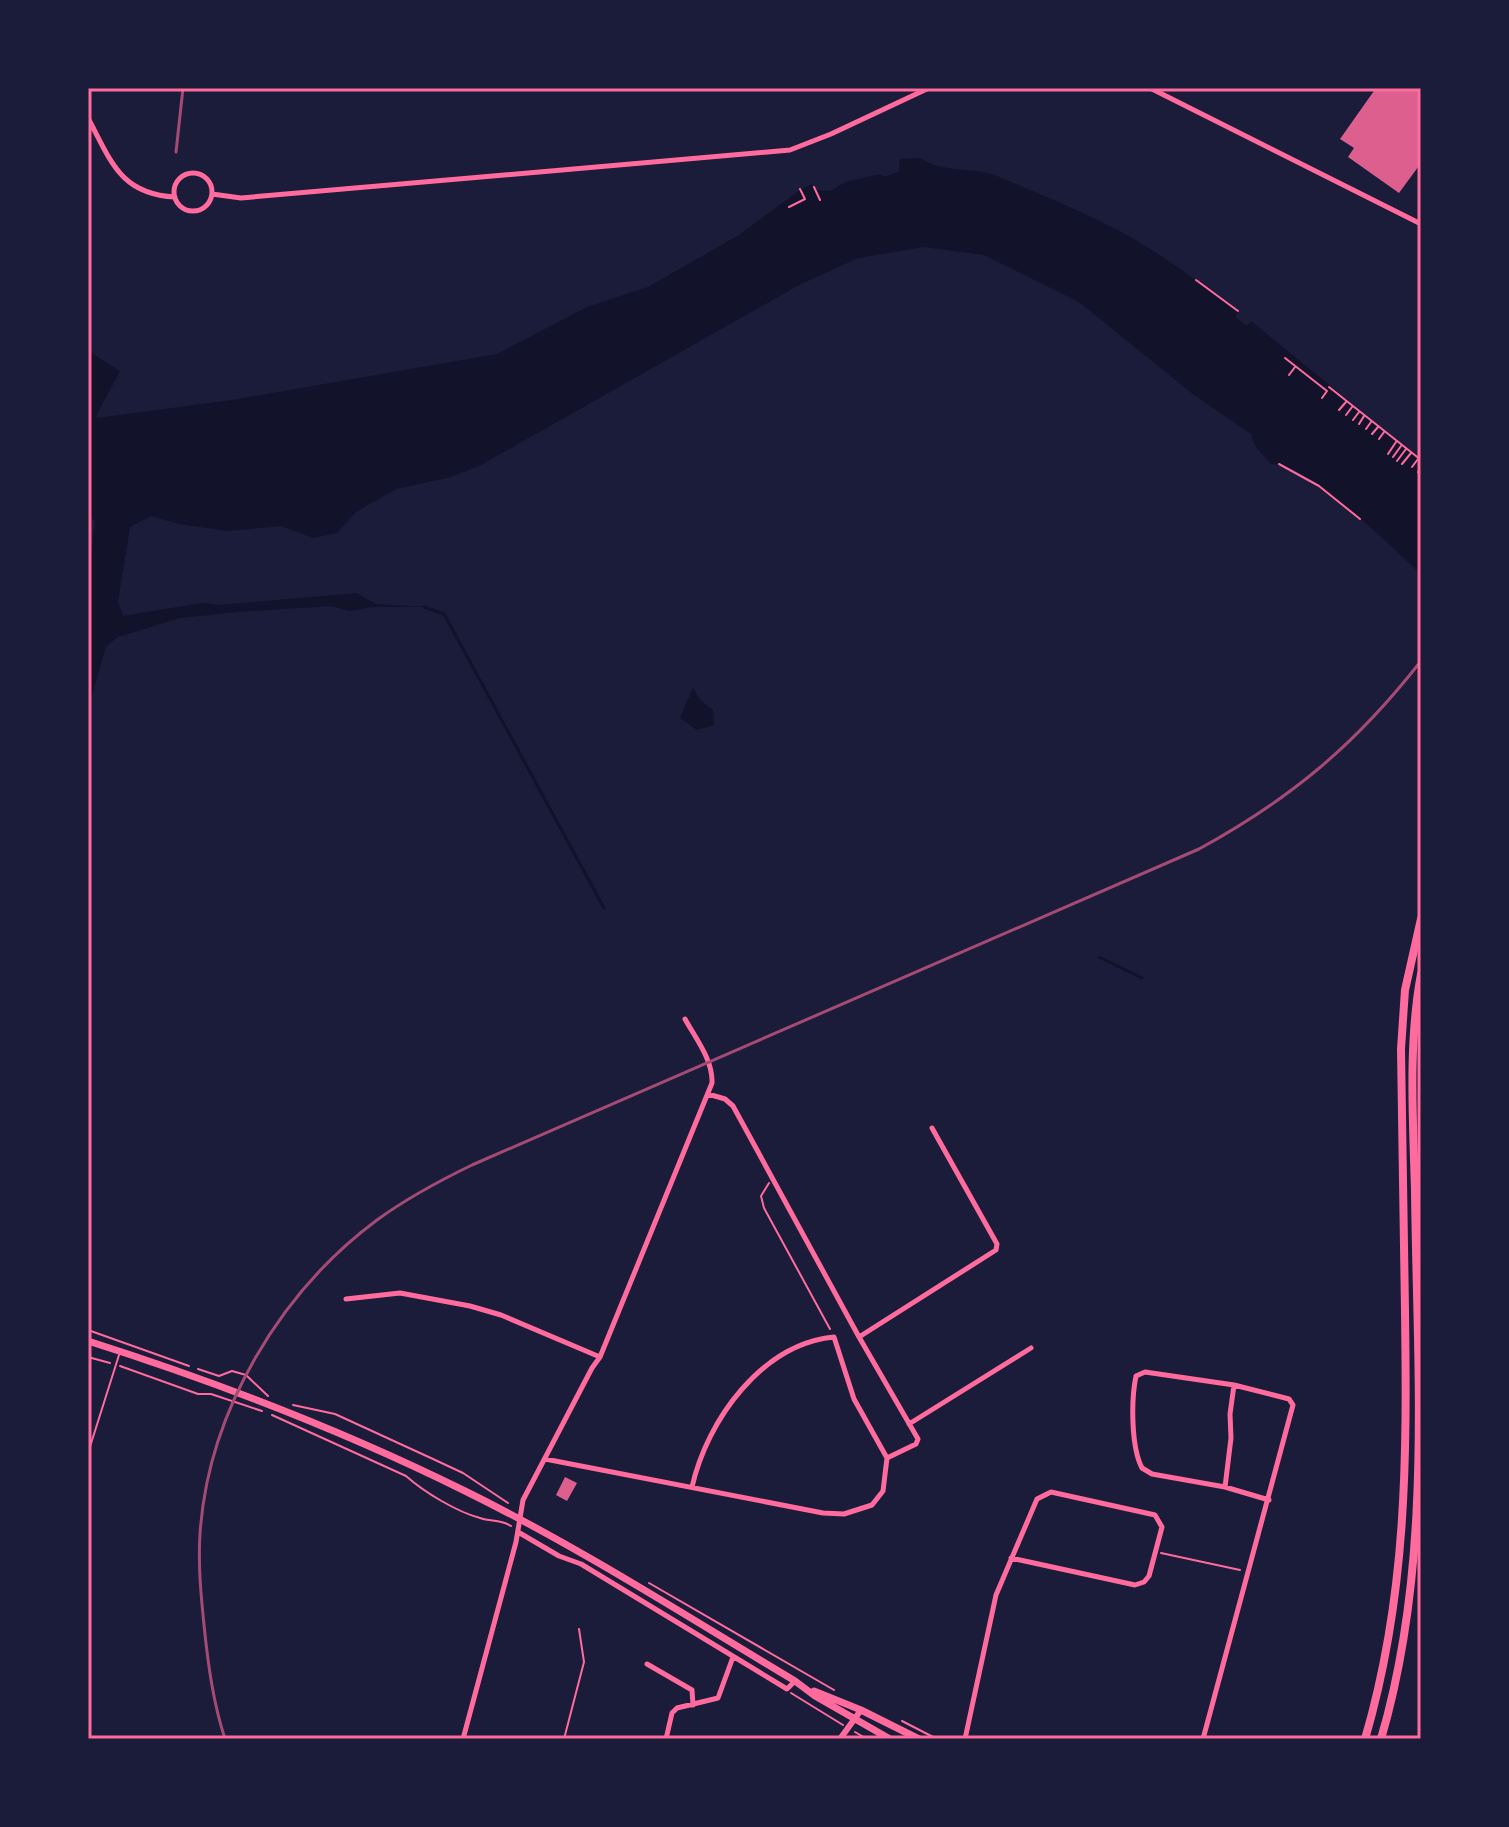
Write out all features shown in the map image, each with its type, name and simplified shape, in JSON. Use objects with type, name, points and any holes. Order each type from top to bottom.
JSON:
[{"type":"main road","points":[[1365,1739],[1377,1693],[1404,1523],[1407,1440],[1401,1049],[1405,990],[1421,919]]},
{"type":"main road","points":[[1381,1739],[1403,1644],[1416,1524],[1419,1439],[1413,1072],[1421,974]]},
{"type":"main road","points":[[88,1341],[328,1429],[466,1491],[579,1551],[890,1739]]},
{"type":"main road","points":[[798,1683],[919,1739]]},
{"type":"street","points":[[212,194],[241,198],[790,150],[929,88]]},
{"type":"street","points":[[1150,88],[1421,224]]},
{"type":"street","points":[[88,118],[113,166],[129,184],[152,195],[175,197]]},
{"type":"street","points":[[192,173],[207,179],[212,194],[206,206],[195,211],[182,208],[175,197],[178,181],[192,173]]},
{"type":"street","points":[[463,1739],[518,1532],[523,1500],[600,1357],[708,1094],[712,1072],[685,1019]]},
{"type":"street","points":[[708,1094],[725,1099],[733,1106],[918,1439],[916,1444],[887,1458]]},
{"type":"street","points":[[859,1337],[996,1250],[997,1244],[932,1128]]},
{"type":"street","points":[[346,1299],[400,1293],[470,1306],[501,1315],[600,1357]]},
{"type":"street","points":[[545,1459],[820,1513],[862,1510],[878,1499],[885,1483],[887,1458],[854,1399],[834,1337],[814,1339],[788,1353],[744,1387],[719,1421],[697,1465],[692,1487]]},
{"type":"street","points":[[909,1424],[1031,1348]]},
{"type":"street","points":[[1203,1739],[1269,1500],[1293,1405],[1289,1399],[1234,1385],[1145,1372],[1136,1376],[1133,1419],[1138,1462],[1142,1468],[1152,1474],[1225,1487],[1269,1500]]},
{"type":"street","points":[[1225,1487],[1234,1385]]},
{"type":"street","points":[[965,1739],[996,1595],[1011,1558],[1037,1499],[1051,1492],[1155,1515],[1162,1527],[1149,1576],[1135,1585],[1011,1558]]},
{"type":"street","points":[[518,1532],[559,1556],[581,1564],[787,1689],[798,1683]]},
{"type":"street","points":[[649,1605],[657,1598]]},
{"type":"street","points":[[723,1651],[733,1645]]},
{"type":"street","points":[[666,1739],[672,1713],[677,1708],[718,1698],[733,1657]]},
{"type":"street","points":[[647,1664],[692,1690],[693,1705]]},
{"type":"street","points":[[840,1739],[861,1710]]},
{"type":"lane","points":[[88,1453],[120,1351]]},
{"type":"lane","points":[[564,1739],[584,1662],[579,1629]]},
{"type":"path","points":[[814,187],[820,200]]},
{"type":"path","points":[[789,207],[805,199],[800,189]]},
{"type":"path","points":[[1196,280],[1238,311]]},
{"type":"path","points":[[1285,358],[1360,411],[1420,459],[1412,467]]},
{"type":"path","points":[[1289,375],[1301,361]]},
{"type":"path","points":[[1322,398],[1329,388]]},
{"type":"path","points":[[1339,410],[1346,401]]},
{"type":"path","points":[[1346,415],[1353,406]]},
{"type":"path","points":[[1353,420],[1360,411]]},
{"type":"path","points":[[1359,424],[1365,415]]},
{"type":"path","points":[[1366,429],[1372,421]]},
{"type":"path","points":[[1372,434],[1378,426]]},
{"type":"path","points":[[1379,439],[1385,432]]},
{"type":"path","points":[[1388,454],[1397,441]]},
{"type":"path","points":[[1393,457],[1402,445]]},
{"type":"path","points":[[1397,461],[1407,448]]},
{"type":"path","points":[[1402,464],[1412,453]]},
{"type":"path","points":[[1279,464],[1319,486],[1360,519]]},
{"type":"path","points":[[1418,472],[1421,468]]},
{"type":"path","points":[[772,1178],[761,1196],[764,1208],[834,1337]]},
{"type":"path","points":[[88,1330],[219,1376],[232,1371],[246,1375],[269,1397],[277,1400]]},
{"type":"path","points":[[88,1357],[198,1394],[211,1394],[266,1412],[406,1476],[420,1488],[478,1518],[503,1521],[518,1532]]},
{"type":"path","points":[[285,1403],[335,1414],[463,1473]]},
{"type":"path","points":[[1156,1551],[1249,1572]]},
{"type":"path","points":[[787,1689],[795,1698],[834,1719]]},
{"type":"shaded area","points":[[920,158],[939,166],[997,176],[1092,218],[1147,247],[1238,311],[1235,317],[1247,326],[1251,321],[1421,460],[1421,574],[1327,492],[1287,468],[1271,464],[1255,446],[1251,434],[1194,395],[1079,302],[984,255],[924,247],[858,258],[799,285],[481,465],[451,477],[396,489],[356,512],[337,533],[313,538],[281,526],[229,531],[178,524],[151,516],[130,527],[118,602],[123,616],[202,603],[219,605],[357,593],[375,604],[424,607],[373,607],[349,611],[331,606],[180,618],[118,637],[106,646],[88,709],[88,587],[95,521],[88,515],[88,351],[120,371],[97,418],[232,400],[497,354],[587,307],[648,287],[739,235],[812,184],[815,190],[830,191],[846,182],[880,174],[885,177],[899,171],[900,159]]},
{"type":"shaded area","points":[[693,688],[701,701],[713,710],[714,725],[697,730],[680,718]]},
{"type":"building","points":[[1376,88],[1421,88],[1421,163],[1399,193],[1348,157],[1354,148],[1340,139]]},
{"type":"building","points":[[565,1477],[577,1483],[567,1501],[556,1495]]},
{"type":"waterway","points":[[424,607],[444,614],[604,908]]},
{"type":"waterway","points":[[1099,957],[1142,978]]},
{"type":"railway","points":[[176,152],[183,88]]},
{"type":"railway","points":[[225,1739],[212,1683],[201,1591],[200,1534],[206,1488],[217,1444],[255,1358],[280,1319],[342,1249],[400,1204],[472,1165],[1199,849],[1264,810],[1320,767],[1372,718],[1421,661]]}]
